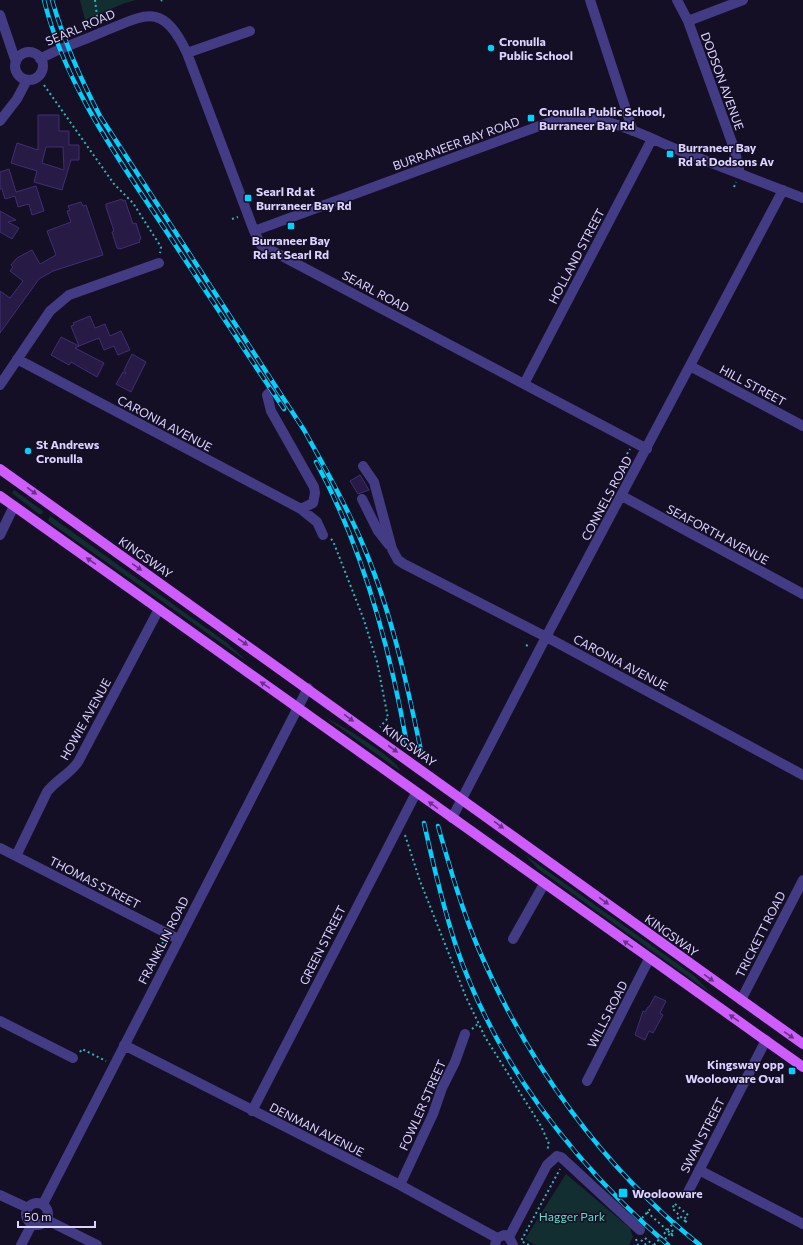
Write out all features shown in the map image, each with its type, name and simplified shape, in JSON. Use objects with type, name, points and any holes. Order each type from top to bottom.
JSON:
[{"type":"main road","name":"KINGSWAY","points":[[0,468],[803,1044]]},
{"type":"main road","points":[[0,496],[803,1067]]},
{"type":"main road","name":"SWAN STREET","points":[[766,1040],[776,1025]]},
{"type":"street","points":[[590,0],[633,131]]},
{"type":"street","name":"DODSON AVENUE","points":[[677,0],[688,21],[735,151],[740,174]]},
{"type":"street","name":"DODSON AVENUE","points":[[688,21],[743,0]]},
{"type":"street","points":[[0,15],[7,37],[16,62],[17,74],[27,80],[36,78],[41,72],[42,68],[40,59],[33,54],[24,53],[7,37]]},
{"type":"street","name":"SEARL ROAD","points":[[40,59],[58,49],[101,33],[136,16],[152,15],[164,18],[174,26],[187,52],[254,231],[261,245],[647,449]]},
{"type":"street","points":[[187,52],[250,31]]},
{"type":"street","points":[[16,62],[24,53]]},
{"type":"street","points":[[0,121],[17,99],[27,80]]},
{"type":"street","name":"BURRANEER BAY ROAD","points":[[254,231],[562,118],[591,117],[633,131],[803,198]]},
{"type":"street","name":"HOLLAND STREET","points":[[524,384],[652,139]]},
{"type":"street","name":"CONNELS ROAD","points":[[452,818],[546,637],[783,190]]},
{"type":"street","points":[[0,385],[50,311],[59,302],[69,295],[159,263]]},
{"type":"street","name":"CARONIA AVENUE","points":[[17,359],[301,509],[317,522],[323,535]]},
{"type":"street","name":"HILL STREET","points":[[690,366],[803,426]]},
{"type":"street","points":[[272,391],[267,395],[271,410],[314,487],[315,493],[312,503],[301,509]]},
{"type":"street","points":[[363,466],[374,482],[392,550]]},
{"type":"street","name":"SEAFORTH AVENUE","points":[[622,496],[803,594]]},
{"type":"street","name":"CARONIA AVENUE","points":[[362,499],[378,531],[398,560],[415,571],[426,575],[546,637],[803,775]]},
{"type":"street","points":[[0,535],[14,506]]},
{"type":"street","name":"HOWIE AVENUE","points":[[16,856],[47,792],[54,784],[70,772],[78,762],[159,609]]},
{"type":"street","name":"FRANKLIN ROAD","points":[[43,1204],[308,688]]},
{"type":"street","name":"GREEN STREET","points":[[252,1111],[396,829],[416,793]]},
{"type":"street","name":"THOMAS STREET","points":[[0,848],[178,939]]},
{"type":"street","name":"TRICKETT ROAD","points":[[741,1000],[803,880]]},
{"type":"street","points":[[513,939],[544,884]]},
{"type":"street","name":"WILLS ROAD","points":[[587,1081],[650,959]]},
{"type":"street","points":[[0,1021],[73,1058]]},
{"type":"street","name":"FOWLER STREET","points":[[400,1185],[433,1114],[442,1088],[455,1062],[465,1034]]},
{"type":"street","name":"SWAN STREET","points":[[687,1194],[766,1040]]},
{"type":"street","name":"DENMAN AVENUE","points":[[124,1045],[400,1185],[496,1241]]},
{"type":"street","points":[[496,1241],[504,1236],[514,1241],[548,1163],[557,1156],[561,1157],[638,1232]]},
{"type":"street","points":[[699,1170],[803,1224]]},
{"type":"street","points":[[0,1195],[28,1208]]},
{"type":"street","points":[[36,1202],[43,1204],[48,1209],[47,1220],[42,1224],[32,1224],[27,1218],[28,1208],[36,1202]]},
{"type":"street","points":[[47,1220],[97,1245]]},
{"type":"street","points":[[22,1245],[32,1224]]},
{"type":"path","points":[[95,0],[96,16],[101,33]]},
{"type":"path","points":[[44,85],[114,184],[133,203],[161,247],[159,263]]},
{"type":"path","points":[[323,535],[333,541],[364,620],[377,662],[388,718],[380,727]]},
{"type":"path","points":[[396,829],[406,836],[420,881],[466,997],[485,1037],[541,1126],[549,1144],[547,1151],[548,1163],[562,1167],[514,1241],[528,1245]]},
{"type":"path","points":[[73,1058],[82,1050],[114,1065]]},
{"type":"path","points":[[676,1204],[688,1215],[684,1219],[686,1222],[680,1216],[672,1208],[676,1204]]},
{"type":"path","points":[[642,1218],[652,1207]]},
{"type":"path","points":[[647,1212],[674,1236],[671,1233]]},
{"type":"path","points":[[654,1245],[680,1216]]},
{"type":"path","points":[[665,1239],[675,1228]]},
{"type":"path","points":[[638,1232],[638,1245]]},
{"type":"green space","points":[[80,0],[136,0],[125,3],[85,20]]},
{"type":"green space","points":[[14,490],[43,511],[42,514],[39,514],[12,493]]},
{"type":"green space","points":[[50,516],[227,643],[248,662],[48,521]]},
{"type":"green space","points":[[325,717],[379,750],[396,765],[400,771]]},
{"type":"green space","points":[[525,855],[693,975],[712,994],[538,869]]},
{"type":"green space","name":"Hagger Park","points":[[566,1174],[630,1228],[633,1237],[629,1245],[535,1245],[525,1239]]},
{"type":"building","points":[[38,115],[59,115],[59,131],[69,131],[69,145],[79,145],[79,160],[71,160],[62,190],[34,182],[37,171],[11,163],[17,143],[38,150]],"holes":[[[46,147],[63,147],[64,170],[42,163]]]},
{"type":"building","points":[[9,169],[16,192],[36,186],[44,211],[32,215],[29,204],[18,207],[15,196],[5,199],[2,189],[0,189],[0,172]]},
{"type":"building","points":[[122,199],[123,201],[125,200],[133,224],[136,223],[141,239],[139,240],[140,242],[120,249],[117,248],[112,232],[114,231],[106,204]]},
{"type":"building","points":[[81,202],[83,206],[86,205],[103,255],[53,271],[39,279],[0,333],[0,291],[10,298],[23,281],[10,271],[13,267],[11,265],[17,258],[32,250],[40,264],[56,255],[47,231],[71,222],[67,211],[70,210],[68,206]]},
{"type":"building","points":[[0,211],[16,220],[8,222],[19,228],[12,239],[0,232]]},
{"type":"building","points":[[90,316],[95,328],[105,324],[110,336],[121,331],[130,350],[118,355],[114,346],[104,350],[99,338],[79,346],[71,326],[74,325],[73,323]]},
{"type":"building","points":[[61,337],[79,346],[75,348],[104,363],[97,377],[71,362],[69,365],[51,355]]},
{"type":"building","points":[[132,354],[146,362],[131,392],[116,384],[123,372],[126,374],[124,370]]},
{"type":"building","points":[[360,475],[369,490],[358,494],[350,481]]},
{"type":"building","points":[[655,996],[666,1001],[660,1013],[663,1015],[653,1033],[649,1031],[645,1040],[635,1035],[643,1011],[645,1012],[649,1007]]},
{"type":"railway","points":[[44,0],[53,32],[65,63],[113,151],[284,409]]},
{"type":"railway","points":[[52,0],[73,59],[100,116],[304,430],[334,484],[371,564],[389,616],[421,751]]},
{"type":"railway","points":[[316,462],[348,529],[373,599],[392,672],[407,745]]},
{"type":"railway","points":[[424,823],[438,885],[456,946],[473,989],[493,1031],[516,1071],[542,1109],[601,1181],[668,1245]]},
{"type":"railway","points":[[438,826],[462,904],[479,950],[499,992],[545,1073],[600,1148],[631,1182],[665,1215],[700,1245]]},
{"type":"place","name":"Cronulla Public School","points":[[491,48]]},
{"type":"place","name":"Cronulla Public School, Burraneer Bay Rd","points":[[531,118]]},
{"type":"place","name":"Burraneer Bay Rd at Dodsons Av","points":[[670,154]]},
{"type":"place","name":"Searl Rd at Burraneer Bay Rd","points":[[248,198]]},
{"type":"place","name":"Burraneer Bay Rd at Searl Rd","points":[[291,226]]},
{"type":"place","name":"St Andrews Cronulla","points":[[28,451]]},
{"type":"place","name":"Kingsway opp Woolooware Oval","points":[[792,1071]]},
{"type":"place","name":"Woolooware","points":[[623,1193]]}]
